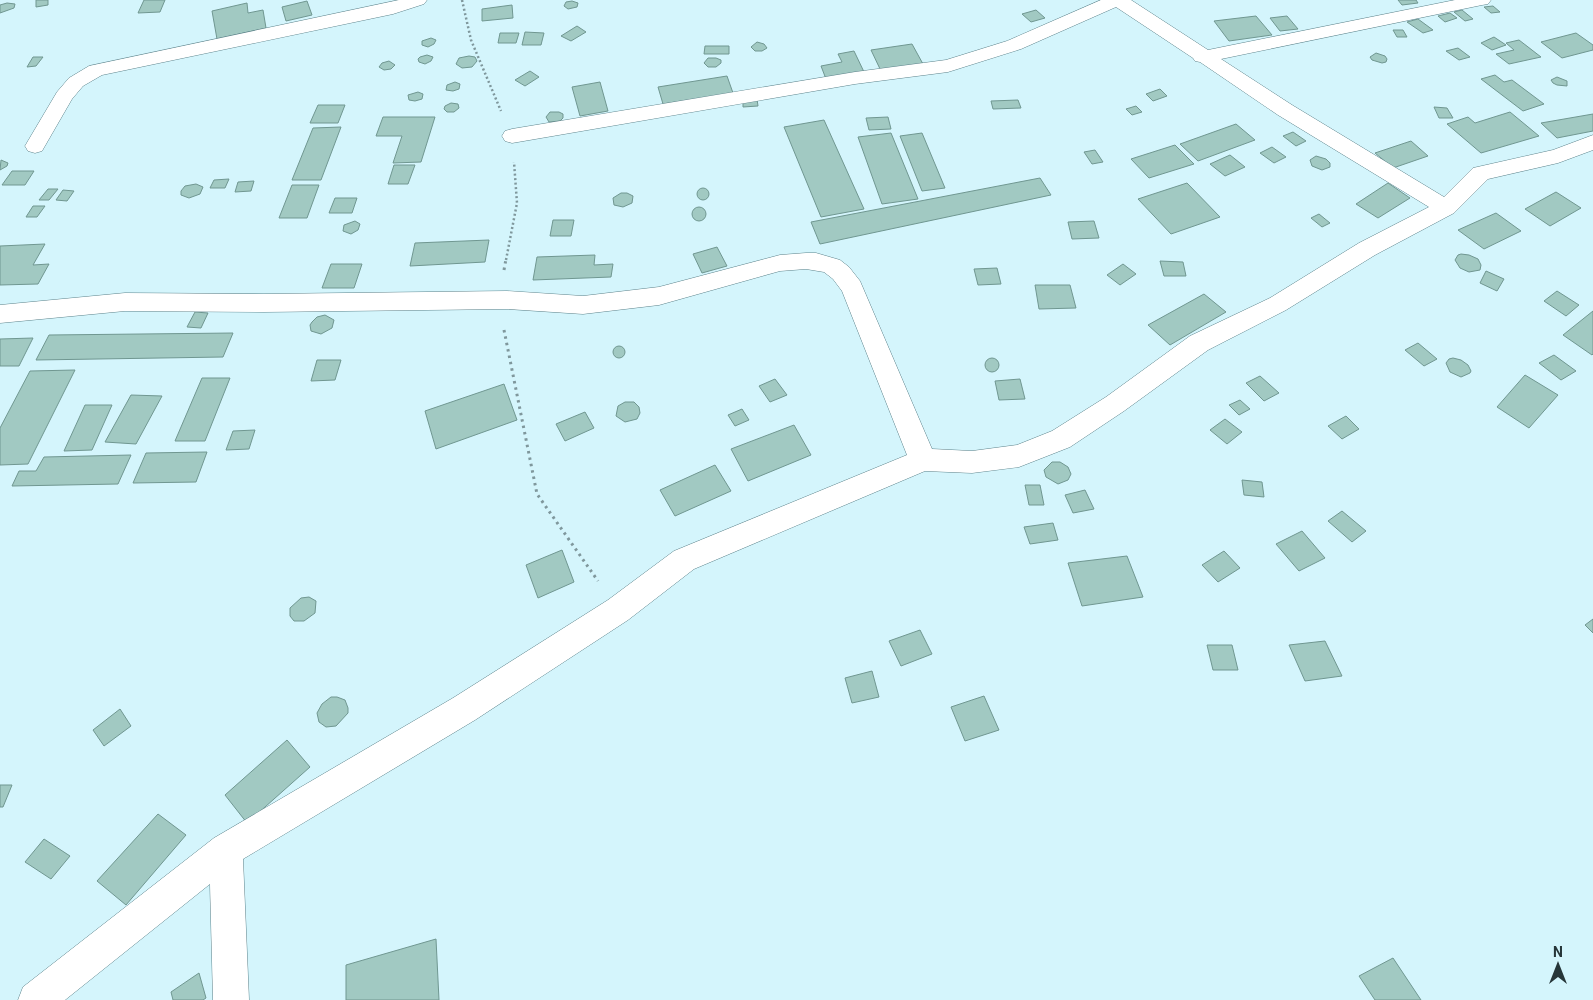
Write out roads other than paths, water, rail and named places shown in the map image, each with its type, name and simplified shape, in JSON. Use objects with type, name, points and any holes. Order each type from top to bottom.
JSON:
[{"type":"street","points":[[35,146],[64,96],[76,82],[96,70],[393,8],[418,0]]},
{"type":"street","points":[[512,136],[855,78],[948,66],[1014,45],[1118,0],[1285,110],[1446,208]]},
{"type":"street","points":[[1202,57],[1482,0]]},
{"type":"street","points":[[36,1000],[226,850],[472,704],[618,610],[684,560],[922,460],[972,462],[1019,456],[1061,439],[1115,404],[1199,343],[1278,304],[1367,249],[1446,208],[1481,173],[1558,156],[1593,142]]},
{"type":"street","points":[[0,314],[125,302],[264,303],[507,300],[583,305],[660,296],[780,263],[816,261],[832,266],[841,273],[852,287],[922,460]]},
{"type":"street","points":[[226,850],[231,1000]]}]
